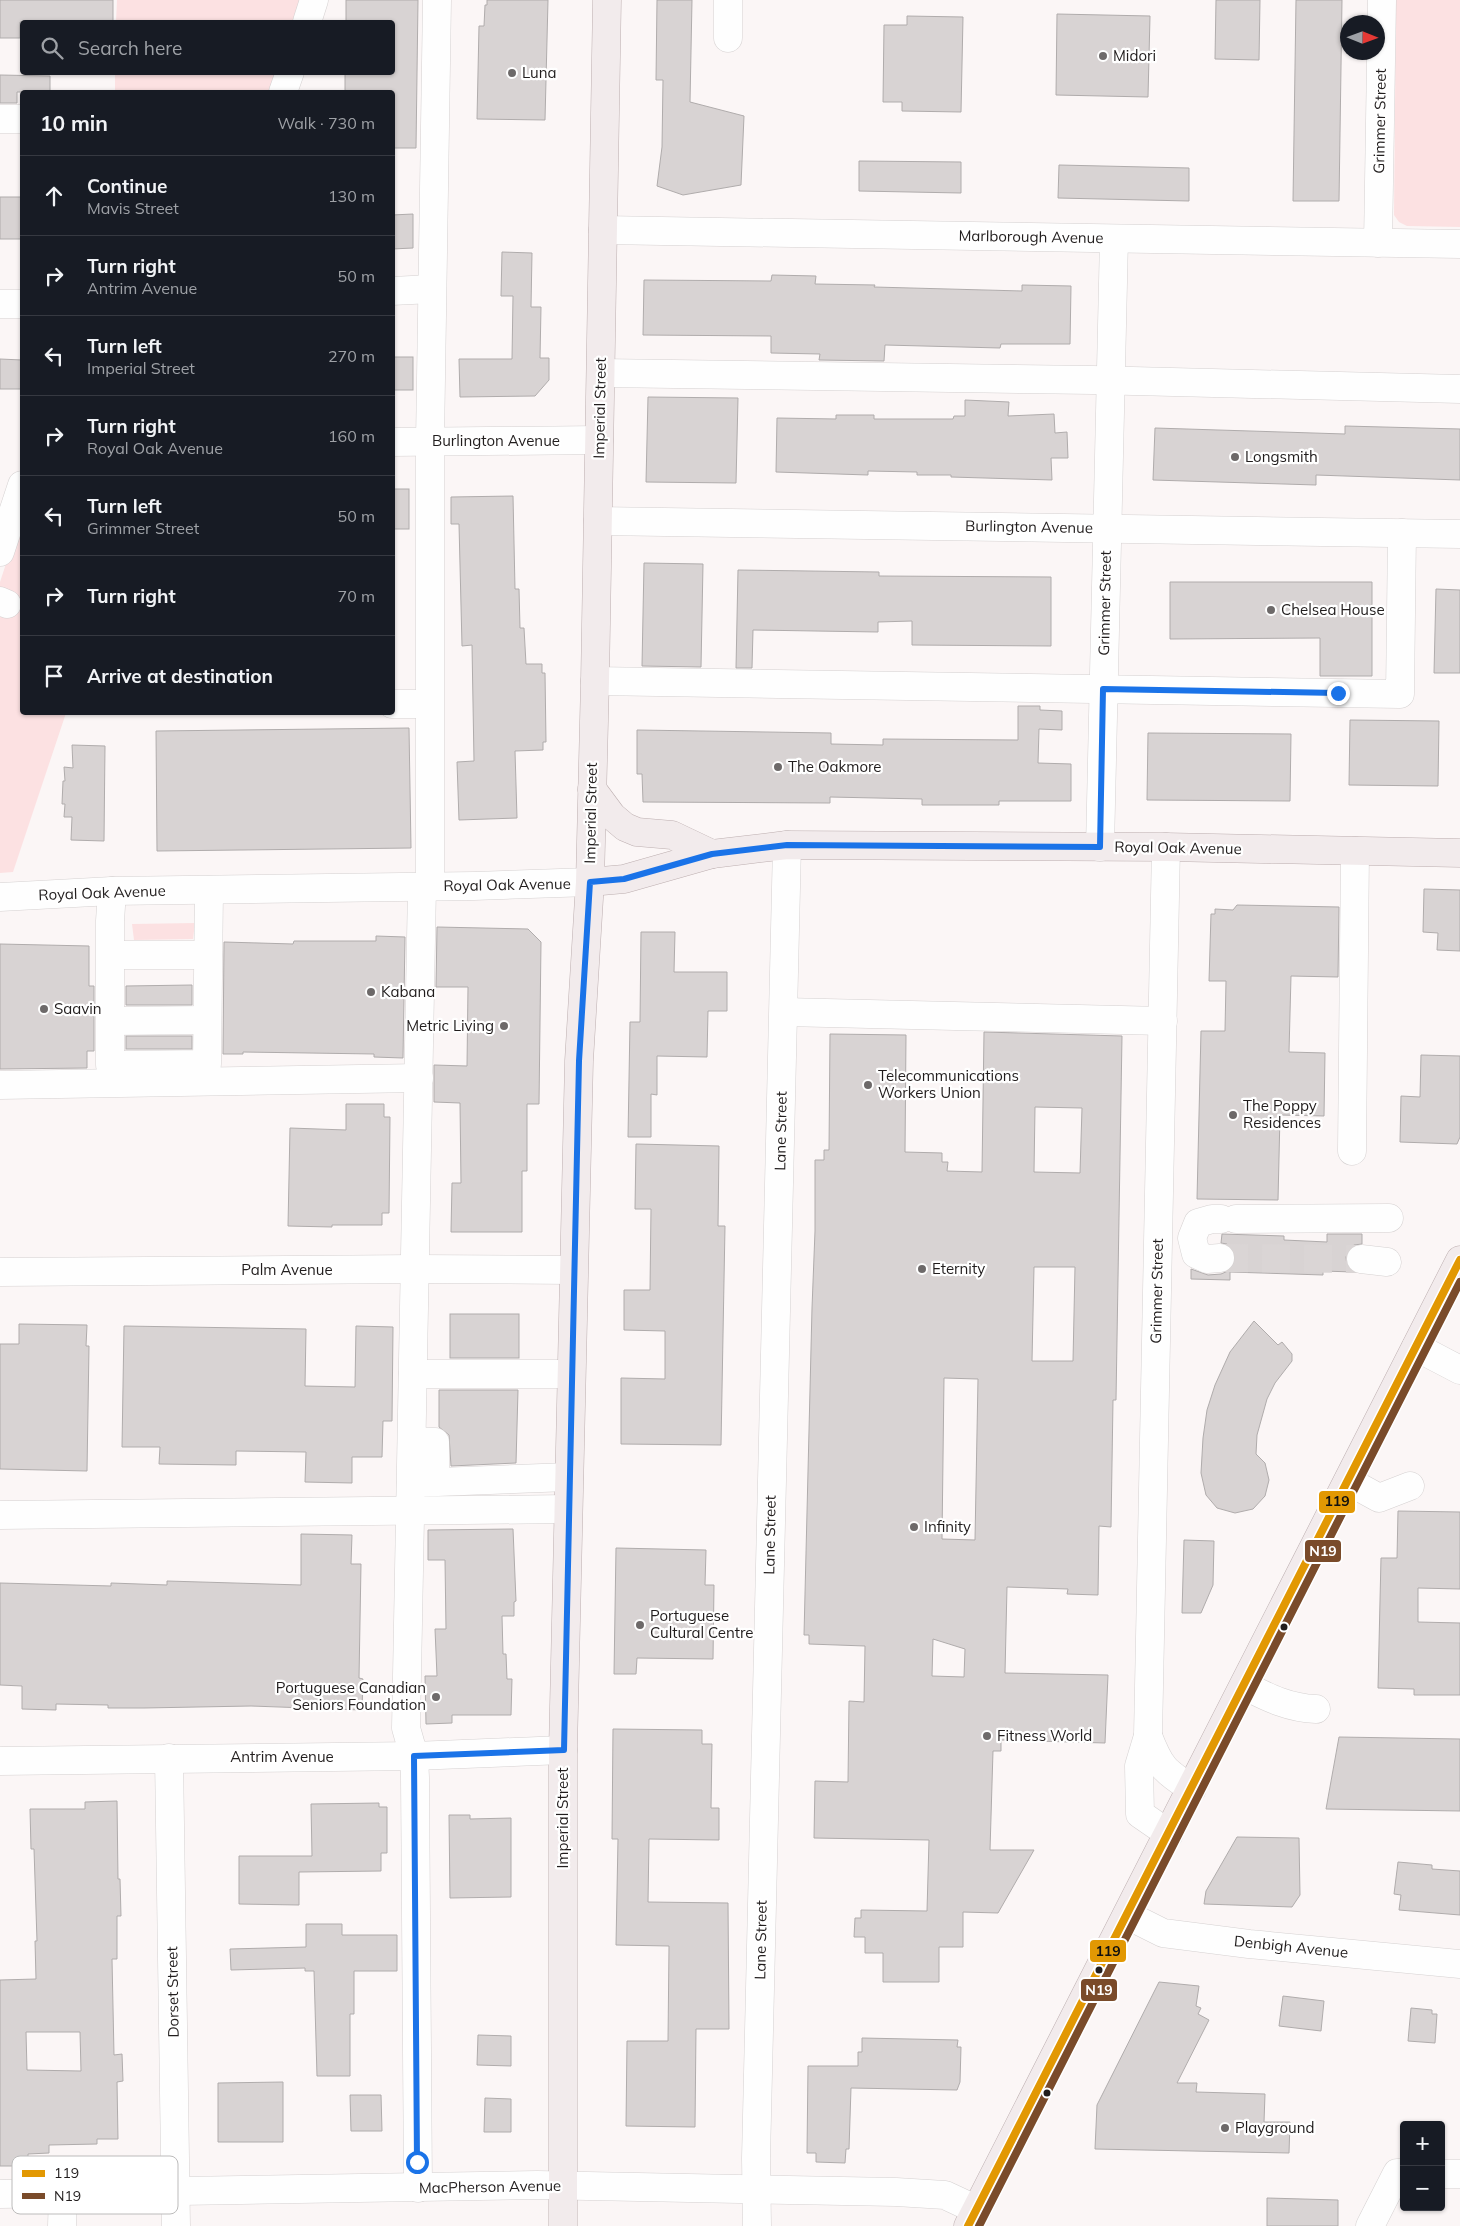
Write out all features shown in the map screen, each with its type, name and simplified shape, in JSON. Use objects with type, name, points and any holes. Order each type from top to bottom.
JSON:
[{"type":"main road","name":"Imperial Street","points":[[563,2226],[564,1750],[568,1508],[579,1061],[590,882],[607,0]]},
{"type":"main road","points":[[592,789],[612,816],[625,827],[636,832],[672,835],[712,854]]},
{"type":"main road","name":"Royal Oak Avenue","points":[[590,882],[624,879],[712,854],[787,845],[1166,847],[1460,853]]},
{"type":"main road","points":[[973,2218],[1460,1260]]},
{"type":"street","points":[[307,20],[314,0]]},
{"type":"street","points":[[418,2188],[414,1756],[406,1728],[419,1492],[412,1430],[423,1374],[415,1269],[426,887],[430,441],[437,0]]},
{"type":"street","points":[[728,0],[728,38]]},
{"type":"street","name":"Grimmer Street","points":[[1378,243],[1382,0]]},
{"type":"street","points":[[284,90],[289,75]]},
{"type":"street","points":[[0,119],[20,119]]},
{"type":"street","name":"Marlborough Avenue","points":[[603,230],[1460,244]]},
{"type":"street","name":"Grimmer Street","points":[[1100,847],[1114,239]]},
{"type":"street","points":[[395,291],[432,289]]},
{"type":"street","points":[[0,304],[20,304]]},
{"type":"street","points":[[601,373],[1460,389]]},
{"type":"street","name":"Burlington Avenue","points":[[395,442],[599,440]]},
{"type":"street","points":[[0,552],[20,491]]},
{"type":"street","name":"Burlington Avenue","points":[[598,521],[1460,534]]},
{"type":"street","points":[[595,681],[1400,694],[1402,533]]},
{"type":"street","points":[[395,704],[429,704]]},
{"type":"street","name":"Lane Street","points":[[757,2226],[773,1408],[787,845]]},
{"type":"street","name":"Grimmer Street","points":[[1166,847],[1148,1736],[1139,1766],[1140,1814],[1169,1834]]},
{"type":"street","points":[[1352,1151],[1355,851]]},
{"type":"street","name":"Royal Oak Avenue","points":[[0,897],[112,891],[426,887],[590,882]]},
{"type":"street","points":[[112,891],[110,1065],[206,1064],[208,890]]},
{"type":"street","points":[[111,955],[208,955]]},
{"type":"street","points":[[784,1012],[1163,1021]]},
{"type":"street","points":[[111,1020],[207,1020]]},
{"type":"street","points":[[0,1085],[419,1078]]},
{"type":"street","points":[[1220,1258],[1207,1259],[1196,1254],[1192,1238],[1198,1223],[1212,1219],[1389,1218]]},
{"type":"street","name":"Palm Avenue","points":[[0,1272],[415,1269],[573,1270]]},
{"type":"street","points":[[1416,1347],[1460,1370]]},
{"type":"street","points":[[423,1374],[571,1374]]},
{"type":"street","points":[[0,1515],[282,1513],[419,1492],[569,1477]]},
{"type":"street","points":[[1348,1481],[1379,1498],[1410,1486]]},
{"type":"street","points":[[419,1492],[568,1508]]},
{"type":"street","points":[[1245,1686],[1275,1702],[1299,1708],[1316,1709]]},
{"type":"street","name":"Grimmer Street","points":[[1148,1736],[1156,1755],[1167,1773],[1192,1789]]},
{"type":"street","name":"Antrim Avenue","points":[[0,1761],[414,1756],[564,1750]]},
{"type":"street","name":"Dorset Street","points":[[169,1758],[175,2156]]},
{"type":"street","name":"Denbigh Avenue","points":[[1127,1915],[1162,1932],[1259,1944],[1460,1964]]},
{"type":"street","points":[[1370,2226],[1397,2172],[1400,2172]]},
{"type":"street","name":"MacPherson Avenue","points":[[178,2192],[564,2185],[896,2192],[945,2195],[973,2218]]},
{"type":"shaded area","points":[[117,0],[302,0],[295,20],[116,20]]},
{"type":"shaded area","points":[[1396,0],[1460,0],[1460,227],[1407,226],[1399,222],[1394,215]]},
{"type":"shaded area","points":[[115,75],[277,75],[272,90],[115,90]]},
{"type":"shaded area","points":[[20,521],[20,715],[65,715],[13,872],[0,873],[0,582]]},
{"type":"shaded area","points":[[195,923],[193,939],[134,940],[132,924]]},
{"type":"building","points":[[0,0],[113,0],[113,20],[20,20],[20,38],[0,38]]},
{"type":"building","points":[[346,0],[418,0],[416,148],[395,148],[395,90],[345,90],[345,75],[395,75],[395,20],[346,20]]},
{"type":"building","name":"Luna","points":[[487,0],[548,0],[545,120],[477,119],[479,26],[484,26]]},
{"type":"building","points":[[657,0],[692,0],[690,102],[744,116],[741,185],[683,195],[657,186],[662,147],[663,80],[656,80]]},
{"type":"building","points":[[1216,0],[1260,0],[1259,60],[1215,59]]},
{"type":"building","points":[[1296,0],[1342,0],[1342,15],[1340,15],[1339,201],[1293,201]]},
{"type":"building","name":"Midori","points":[[1057,14],[1150,16],[1148,97],[1056,95]]},
{"type":"building","points":[[907,16],[963,17],[961,112],[902,111],[902,102],[883,102],[884,25],[907,25]]},
{"type":"building","points":[[0,75],[50,76],[50,90],[20,90],[20,92],[17,92],[17,103],[0,103]]},
{"type":"building","points":[[859,161],[961,162],[961,193],[859,191]]},
{"type":"building","points":[[1059,165],[1189,168],[1189,201],[1058,198]]},
{"type":"building","points":[[0,197],[20,197],[20,239],[0,239]]},
{"type":"building","points":[[413,214],[413,248],[395,249],[395,215]]},
{"type":"building","points":[[502,252],[532,253],[531,307],[541,307],[540,358],[549,358],[549,380],[535,396],[460,397],[459,359],[512,359],[513,296],[501,296]]},
{"type":"building","points":[[772,275],[816,276],[815,284],[875,285],[874,287],[1022,291],[1022,285],[1071,286],[1070,344],[1001,344],[1000,348],[885,345],[884,361],[819,360],[820,354],[771,353],[771,336],[643,335],[644,280],[771,281]]},
{"type":"building","points":[[395,357],[413,357],[413,390],[395,390]]},
{"type":"building","points":[[0,359],[20,360],[20,389],[0,389]]},
{"type":"building","points":[[648,397],[738,398],[736,483],[646,482]]},
{"type":"building","points":[[965,400],[1009,402],[1008,416],[1054,414],[1055,433],[1067,432],[1068,458],[1051,458],[1052,480],[917,475],[917,472],[868,471],[868,475],[776,472],[777,418],[836,419],[836,415],[874,415],[874,419],[953,419],[954,416],[965,416]]},
{"type":"building","points":[[1345,426],[1460,429],[1460,480],[1316,475],[1316,485],[1153,480],[1155,428],[1345,434]]},
{"type":"building","points":[[395,489],[409,489],[409,529],[395,529]]},
{"type":"building","points":[[513,496],[515,589],[519,589],[520,628],[524,628],[526,664],[542,664],[542,673],[545,673],[546,742],[543,742],[543,750],[515,751],[517,818],[459,820],[457,762],[474,761],[472,645],[462,646],[459,524],[451,524],[451,497]]},
{"type":"building","points":[[644,563],[703,564],[701,667],[642,666]]},
{"type":"building","points":[[738,570],[879,572],[879,576],[1051,577],[1051,646],[912,645],[912,621],[878,622],[878,632],[753,630],[752,668],[736,668]]},
{"type":"building","name":"Chelsea House","points":[[1170,582],[1372,582],[1372,676],[1320,676],[1320,638],[1170,639]]},
{"type":"building","points":[[1436,589],[1460,590],[1460,673],[1434,673]]},
{"type":"building","points":[[1018,706],[1040,706],[1040,710],[1062,711],[1062,730],[1039,729],[1038,763],[1071,764],[1071,801],[999,801],[999,805],[922,805],[922,799],[830,797],[830,803],[643,802],[642,774],[637,774],[637,730],[831,733],[831,744],[883,745],[883,739],[1018,740]]},
{"type":"building","points":[[1350,720],[1439,721],[1438,786],[1349,785]]},
{"type":"building","points":[[409,728],[411,848],[157,851],[156,731]]},
{"type":"building","points":[[1148,733],[1291,734],[1290,801],[1147,800]]},
{"type":"building","points":[[72,745],[105,746],[104,841],[71,840],[72,817],[64,817],[65,804],[62,804],[63,781],[65,781],[64,767],[73,768]]},
{"type":"building","points":[[1424,889],[1460,890],[1460,951],[1437,950],[1438,933],[1423,932]]},
{"type":"building","points":[[1237,905],[1339,907],[1338,977],[1291,976],[1289,1052],[1325,1053],[1324,1116],[1280,1115],[1278,1200],[1197,1199],[1201,1031],[1225,1031],[1226,981],[1209,981],[1211,914],[1215,914],[1215,909],[1233,910]]},
{"type":"building","name":"Metric Living","points":[[437,927],[528,929],[541,942],[539,1104],[527,1104],[527,1171],[522,1171],[522,1232],[451,1232],[452,1183],[461,1183],[460,1103],[434,1102],[434,1065],[467,1066],[468,987],[436,987]]},
{"type":"building","points":[[641,932],[675,932],[674,972],[727,972],[727,1011],[708,1011],[707,1057],[657,1056],[657,1095],[651,1094],[651,1137],[628,1137],[630,1022],[640,1022]]},
{"type":"building","name":"Kabana","points":[[376,936],[405,937],[403,1058],[374,1057],[374,1054],[243,1052],[243,1054],[223,1054],[224,942],[293,944],[294,941],[376,941]]},
{"type":"building","name":"Saavin","points":[[0,944],[89,946],[89,986],[94,986],[94,1051],[87,1051],[87,1068],[0,1069]]},
{"type":"building","points":[[192,985],[192,1005],[126,1005],[126,986]]},
{"type":"building","points":[[984,1032],[1122,1036],[1116,1400],[1113,1400],[1111,1527],[1099,1526],[1098,1595],[1067,1594],[1068,1589],[1007,1587],[1005,1673],[1108,1675],[1105,1743],[1001,1740],[1001,1751],[993,1751],[990,1850],[1034,1850],[998,1913],[963,1912],[963,1947],[939,1947],[939,1982],[883,1982],[883,1953],[865,1953],[865,1937],[854,1937],[855,1918],[861,1918],[861,1910],[927,1911],[929,1840],[814,1838],[815,1781],[848,1782],[849,1701],[864,1702],[865,1646],[809,1644],[809,1635],[804,1635],[815,1231],[815,1160],[824,1160],[824,1150],[829,1150],[830,1034],[906,1035],[905,1152],[942,1153],[942,1162],[948,1162],[947,1171],[982,1172]],"holes":[[[1035,1107],[1082,1108],[1080,1173],[1034,1172]],[[1034,1267],[1075,1267],[1073,1361],[1032,1361]],[[944,1378],[978,1379],[975,1540],[942,1539]],[[933,1639],[965,1649],[964,1677],[932,1676]]]},
{"type":"building","points":[[126,1036],[192,1036],[192,1049],[126,1049]]},
{"type":"building","points":[[1421,1055],[1460,1056],[1460,1137],[1457,1144],[1400,1142],[1401,1096],[1420,1097]]},
{"type":"building","points":[[346,1104],[384,1104],[384,1117],[390,1117],[389,1213],[382,1213],[382,1225],[288,1226],[290,1128],[346,1130]]},
{"type":"building","points":[[636,1144],[719,1146],[718,1226],[725,1226],[721,1445],[621,1444],[621,1378],[665,1379],[665,1331],[624,1330],[624,1290],[650,1290],[651,1209],[635,1209]]},
{"type":"building","points":[[1222,1234],[1284,1236],[1284,1240],[1327,1242],[1327,1234],[1362,1234],[1362,1244],[1354,1245],[1349,1249],[1346,1257],[1347,1266],[1353,1272],[1323,1271],[1323,1275],[1230,1272],[1230,1280],[1191,1279],[1191,1269],[1208,1275],[1221,1274],[1228,1271],[1234,1265],[1236,1257],[1233,1250],[1227,1244],[1221,1243]]},
{"type":"building","points":[[450,1314],[519,1314],[519,1358],[450,1358]]},
{"type":"building","points":[[1254,1321],[1278,1345],[1282,1342],[1292,1354],[1292,1361],[1275,1383],[1267,1399],[1257,1435],[1256,1454],[1265,1463],[1269,1480],[1265,1496],[1253,1509],[1235,1513],[1217,1508],[1206,1495],[1201,1473],[1203,1438],[1207,1410],[1215,1385],[1230,1352]]},
{"type":"building","points":[[19,1324],[87,1325],[86,1346],[89,1346],[87,1471],[0,1469],[0,1344],[19,1344]]},
{"type":"building","points":[[124,1326],[306,1329],[305,1386],[355,1387],[356,1326],[393,1327],[392,1421],[383,1421],[382,1457],[352,1457],[352,1483],[305,1482],[306,1452],[236,1451],[236,1465],[159,1464],[160,1447],[122,1447]]},
{"type":"building","points":[[439,1390],[518,1390],[516,1463],[451,1466],[449,1435],[439,1427]]},
{"type":"building","points":[[1398,1511],[1460,1512],[1460,1589],[1418,1588],[1418,1622],[1460,1623],[1460,1695],[1414,1695],[1414,1689],[1378,1688],[1381,1558],[1397,1558]]},
{"type":"building","points":[[513,1529],[516,1601],[514,1602],[514,1616],[502,1616],[503,1654],[506,1654],[507,1679],[512,1679],[511,1715],[452,1715],[452,1723],[426,1724],[425,1676],[437,1676],[435,1629],[446,1629],[445,1560],[428,1560],[428,1530]]},
{"type":"building","points":[[301,1534],[352,1535],[351,1564],[361,1564],[359,1678],[363,1679],[362,1710],[251,1706],[108,1708],[108,1705],[56,1704],[56,1710],[22,1709],[22,1686],[0,1685],[0,1583],[111,1586],[111,1583],[167,1585],[167,1581],[301,1585]]},
{"type":"building","points":[[1184,1540],[1214,1541],[1213,1585],[1201,1613],[1182,1613]]},
{"type":"building","points":[[616,1548],[706,1550],[705,1585],[714,1585],[713,1659],[637,1658],[636,1674],[614,1674]]},
{"type":"building","points":[[613,1729],[702,1730],[702,1744],[712,1744],[711,1808],[719,1808],[719,1840],[649,1839],[648,1902],[728,1903],[729,2029],[696,2029],[695,2127],[626,2126],[627,2041],[668,2041],[669,1946],[616,1945],[618,1839],[612,1839]]},
{"type":"building","points":[[1339,1737],[1460,1739],[1460,1811],[1326,1809]]},
{"type":"building","points":[[117,1801],[118,1879],[120,1879],[121,1916],[117,1916],[117,1959],[112,1959],[114,2055],[122,2054],[123,2081],[117,2082],[118,2139],[97,2139],[97,2144],[49,2145],[49,2153],[12,2156],[12,2166],[0,2166],[0,1980],[36,1979],[35,1941],[37,1941],[34,1849],[31,1849],[30,1809],[85,1809],[85,1802]],"holes":[[[26,2032],[80,2032],[81,2071],[27,2070]]]},
{"type":"building","points":[[379,1803],[379,1807],[387,1807],[387,1853],[381,1853],[381,1871],[299,1872],[299,1905],[239,1904],[239,1856],[312,1856],[311,1804]]},
{"type":"building","points":[[449,1815],[470,1815],[470,1819],[511,1818],[511,1897],[450,1898]]},
{"type":"building","points":[[1237,1837],[1299,1838],[1300,1895],[1292,1907],[1204,1904],[1206,1891]]},
{"type":"building","points":[[1398,1862],[1432,1865],[1432,1869],[1460,1871],[1460,1915],[1399,1910],[1401,1895],[1394,1894]]},
{"type":"building","points":[[306,1924],[342,1924],[342,1935],[397,1935],[397,1971],[354,1971],[354,2014],[350,2014],[350,2076],[317,2076],[314,1971],[305,1971],[305,1968],[231,1970],[230,1949],[306,1947]]},
{"type":"building","points":[[1159,1982],[1199,1986],[1196,2006],[1201,2008],[1198,2014],[1209,2020],[1177,2083],[1197,2083],[1196,2092],[1265,2094],[1264,2122],[1290,2122],[1289,2153],[1095,2149],[1097,2105]]},
{"type":"building","points":[[1283,1996],[1324,2001],[1321,2031],[1279,2026]]},
{"type":"building","points":[[1411,2008],[1432,2010],[1432,2014],[1437,2014],[1435,2043],[1408,2041]]},
{"type":"building","points":[[478,2035],[511,2036],[511,2066],[477,2065]]},
{"type":"building","points":[[862,2038],[958,2040],[957,2047],[961,2047],[960,2082],[957,2090],[851,2088],[849,2149],[846,2149],[845,2163],[816,2162],[816,2153],[807,2153],[808,2066],[858,2066],[858,2052],[862,2052]]},
{"type":"building","points":[[283,2082],[283,2142],[218,2142],[218,2083]]},
{"type":"building","points":[[350,2095],[381,2095],[382,2131],[351,2131]]},
{"type":"building","points":[[485,2098],[511,2099],[511,2132],[484,2132]]},
{"type":"building","points":[[1267,2198],[1338,2200],[1338,2226],[1267,2226]]},
{"type":"tunnel","points":[[1220,1258],[1361,1259]]},
{"type":"transit line","name":"119","points":[[968,2226],[1460,1260]]},
{"type":"transit line","name":"N19","points":[[979,2226],[1460,1282]]},
{"type":"place","name":"Midori","points":[[1103,56]]},
{"type":"place","name":"Luna","points":[[512,73]]},
{"type":"place","name":"Longsmith","points":[[1235,457]]},
{"type":"place","name":"Chelsea House","points":[[1271,610]]},
{"type":"place","name":"The Oakmore","points":[[778,767]]},
{"type":"place","name":"Kabana","points":[[371,992]]},
{"type":"place","name":"Saavin","points":[[44,1009]]},
{"type":"place","name":"Metric Living","points":[[504,1026]]},
{"type":"place","name":"Telecommunications Workers Union","points":[[868,1085]]},
{"type":"place","name":"The Poppy Residences","points":[[1233,1115]]},
{"type":"place","name":"Eternity","points":[[922,1269]]},
{"type":"place","name":"Infinity","points":[[914,1527]]},
{"type":"place","name":"Portuguese Cultural Centre","points":[[640,1625]]},
{"type":"place","name":"Portuguese Canadian Seniors Foundation","points":[[436,1697]]},
{"type":"place","name":"Fitness World","points":[[987,1736]]},
{"type":"place","name":"Playground","points":[[1225,2128]]},
{"type":"route","points":[[417,2162],[414,1756],[526,1750],[564,1750],[579,1061],[590,882],[624,879],[712,854],[787,845],[1100,847],[1103,689],[1338,693]]}]
